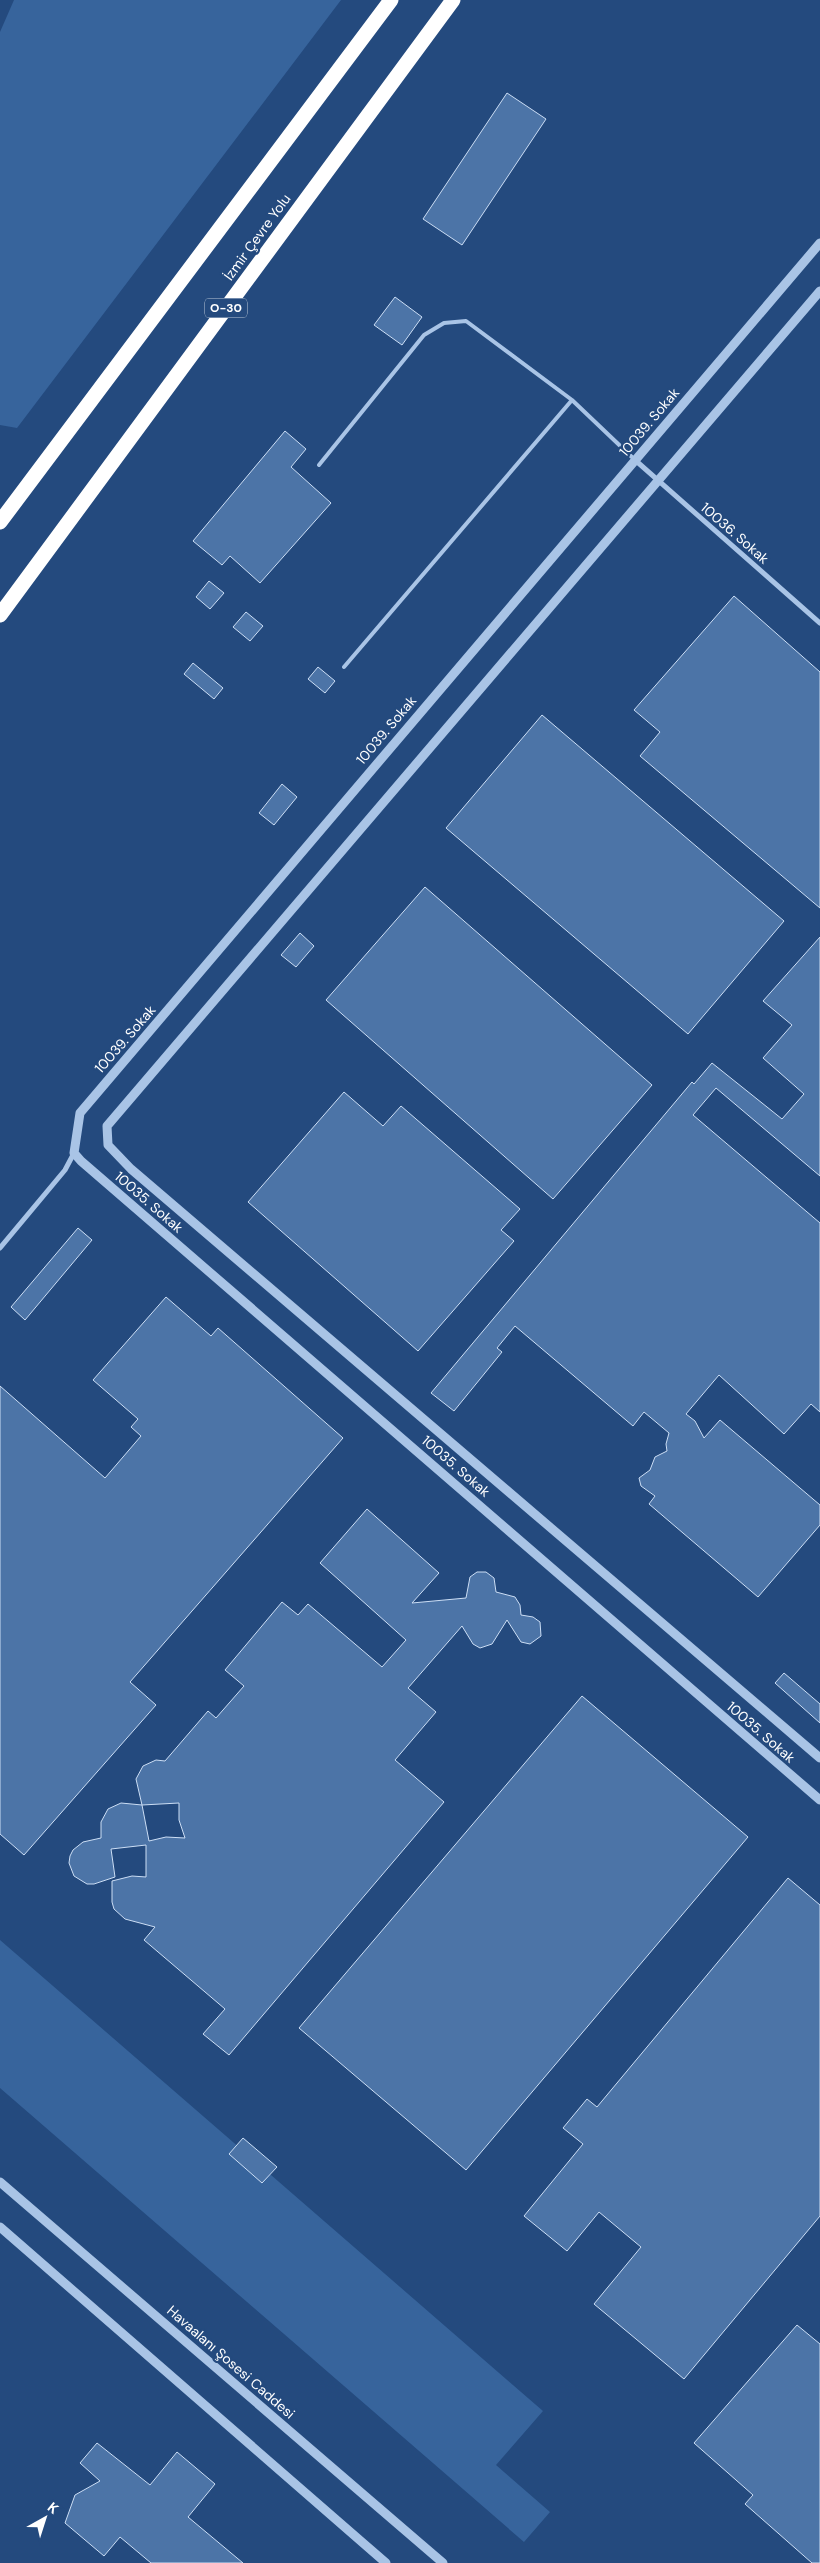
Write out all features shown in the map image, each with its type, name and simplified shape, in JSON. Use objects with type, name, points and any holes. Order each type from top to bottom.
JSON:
[{"type":"highway","points":[[0,522],[391,0]]},
{"type":"highway","name":"İzmir Çevre Yolu","points":[[0,615],[453,0]]},
{"type":"street","name":"10039. Sokak","points":[[0,1248],[65,1170],[74,1153],[80,1113],[820,243]]},
{"type":"street","points":[[659,480],[820,291]]},
{"type":"street","name":"10036. Sokak","points":[[635,460],[820,623]]},
{"type":"street","name":"10035. Sokak","points":[[659,480],[107,1126],[108,1145],[131,1169],[820,1758]]},
{"type":"street","name":"10035. Sokak","points":[[74,1153],[81,1162],[820,1800]]},
{"type":"street","name":"Havaalanı Şosesi Caddesi","points":[[0,2182],[443,2563]]},
{"type":"street","points":[[0,2226],[386,2563]]},
{"type":"lane","points":[[319,465],[424,335],[444,323],[466,321],[572,400],[635,460]]},
{"type":"lane","points":[[344,667],[572,400]]},
{"type":"shaded area","points":[[14,0],[341,0],[17,428],[0,425],[0,32]]},
{"type":"shaded area","points":[[0,1940],[543,2411],[496,2465],[550,2512],[524,2542],[0,2088]]},
{"type":"building","points":[[507,93],[546,119],[462,245],[423,219]]},
{"type":"building","points":[[395,297],[422,317],[402,345],[374,325]]},
{"type":"building","points":[[285,431],[306,449],[291,467],[331,503],[260,583],[230,556],[222,565],[193,541]]},
{"type":"building","points":[[209,581],[224,593],[210,609],[196,597]]},
{"type":"building","points":[[734,596],[820,672],[820,908],[640,756],[660,732],[634,710]]},
{"type":"building","points":[[246,612],[263,626],[250,641],[233,627]]},
{"type":"building","points":[[193,663],[223,688],[214,699],[184,674]]},
{"type":"building","points":[[318,667],[335,681],[325,693],[308,679]]},
{"type":"building","points":[[542,715],[784,921],[688,1034],[446,828]]},
{"type":"building","points":[[282,784],[297,797],[274,825],[259,813]]},
{"type":"building","points":[[425,887],[652,1085],[553,1199],[326,1000]]},
{"type":"building","points":[[300,933],[314,946],[296,967],[281,955]]},
{"type":"building","points":[[820,937],[820,1176],[716,1088],[693,1115],[820,1223],[820,1412],[811,1404],[784,1434],[719,1375],[686,1414],[695,1421],[704,1438],[720,1420],[820,1505],[820,1525],[758,1597],[649,1504],[655,1496],[641,1486],[639,1478],[650,1470],[655,1457],[667,1451],[666,1444],[669,1433],[644,1412],[633,1426],[515,1326],[497,1348],[502,1352],[454,1411],[431,1393],[692,1082],[694,1084],[712,1063],[782,1119],[804,1094],[763,1058],[792,1025],[763,1001]]},
{"type":"building","points":[[344,1092],[383,1126],[401,1106],[520,1209],[501,1230],[514,1241],[418,1351],[248,1202]]},
{"type":"building","points":[[78,1228],[92,1240],[25,1320],[11,1307]]},
{"type":"building","points":[[166,1297],[211,1336],[218,1328],[343,1438],[130,1682],[156,1705],[24,1855],[0,1834],[0,1386],[105,1478],[141,1436],[131,1427],[138,1419],[93,1380]]},
{"type":"building","points":[[367,1509],[439,1573],[412,1603],[466,1598],[470,1577],[477,1572],[486,1572],[494,1578],[496,1592],[515,1597],[520,1605],[521,1615],[533,1617],[540,1622],[541,1636],[530,1644],[521,1642],[507,1620],[492,1644],[480,1648],[473,1644],[462,1626],[408,1688],[436,1712],[395,1760],[444,1802],[229,2055],[203,2034],[225,2009],[144,1940],[155,1927],[125,1919],[114,1909],[112,1881],[132,1876],[146,1877],[146,1845],[111,1849],[115,1877],[94,1884],[87,1884],[74,1876],[69,1863],[70,1856],[73,1850],[83,1842],[101,1838],[101,1822],[108,1809],[121,1803],[142,1805],[136,1779],[143,1766],[156,1760],[165,1761],[208,1711],[216,1718],[244,1686],[225,1670],[282,1602],[298,1615],[308,1604],[382,1667],[406,1640],[320,1563]],"holes":[[[179,1803],[179,1820],[185,1838],[166,1837],[149,1841],[142,1805]]]},
{"type":"building","points":[[784,1673],[820,1704],[820,1723],[775,1683]]},
{"type":"building","points":[[582,1696],[748,1837],[466,2170],[299,2028]]},
{"type":"building","points":[[788,1878],[820,1905],[820,2216],[684,2379],[594,2304],[641,2247],[599,2212],[567,2251],[524,2216],[583,2144],[563,2128],[587,2099],[597,2107]]},
{"type":"building","points":[[243,2138],[277,2167],[262,2183],[229,2154]]},
{"type":"building","points":[[797,2325],[820,2344],[820,2563],[812,2563],[745,2504],[753,2495],[694,2443]]},
{"type":"building","points":[[97,2443],[150,2485],[177,2452],[215,2484],[188,2517],[243,2563],[151,2563],[120,2537],[104,2556],[65,2523],[75,2495],[100,2481],[80,2463]]}]
